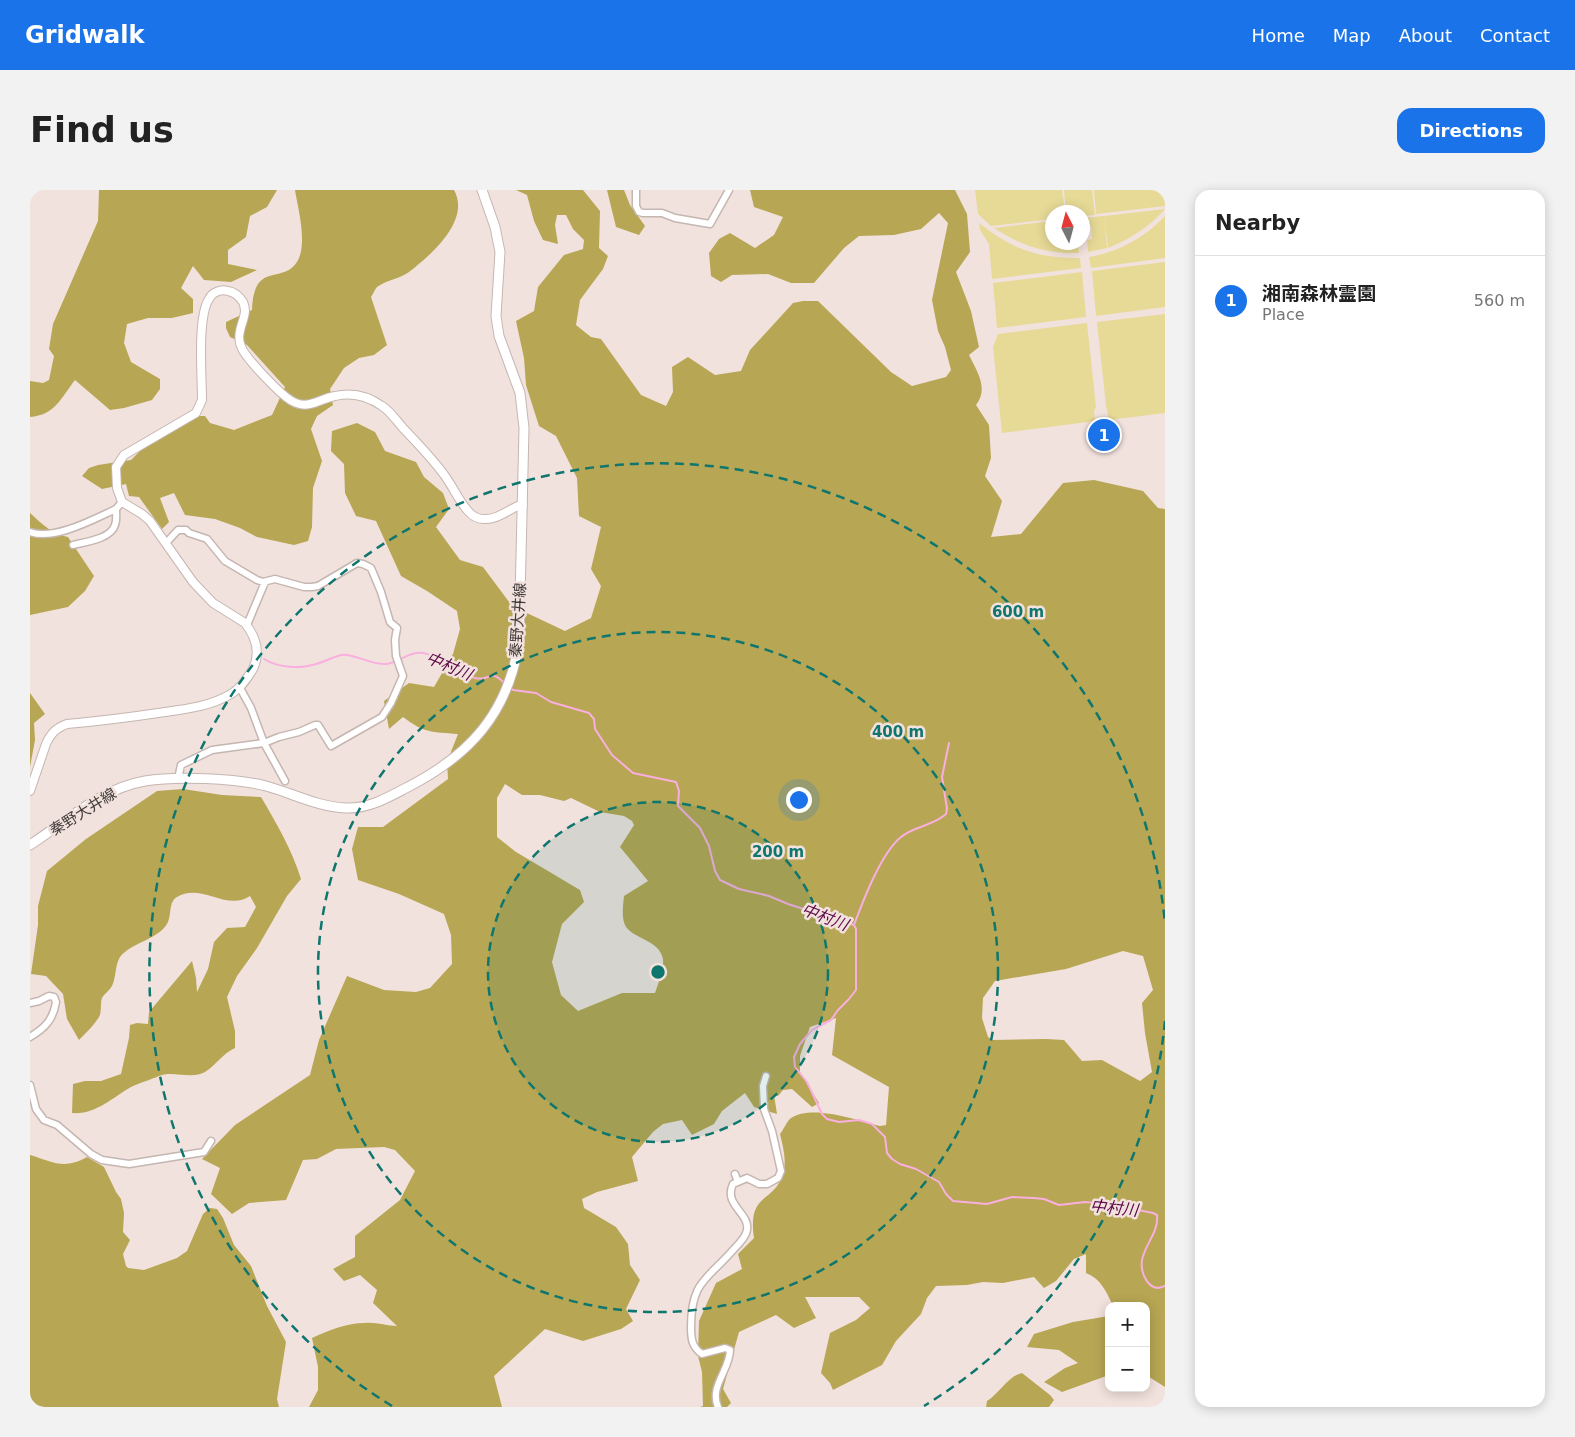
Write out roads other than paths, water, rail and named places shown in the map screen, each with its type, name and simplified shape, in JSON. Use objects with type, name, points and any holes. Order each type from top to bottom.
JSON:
[{"type":"main road","name":"秦野大井線","points":[[30,845],[81,810],[113,791],[147,780],[178,779],[245,782],[332,807],[366,806],[381,801],[434,772],[458,756],[492,718],[511,679],[519,642],[524,428],[522,405],[516,381],[499,336],[496,316],[500,252],[495,227],[482,190]]},
{"type":"street","points":[[636,190],[636,206],[639,212],[662,213],[675,218],[710,224],[729,190]]},
{"type":"street","points":[[73,545],[103,537],[111,532],[115,526],[119,506],[116,467],[124,455],[196,412],[200,407],[202,400],[202,341],[205,306],[210,297],[218,291],[227,290],[235,293],[245,306],[245,314],[240,331],[241,346],[244,352],[285,396],[302,405],[309,405],[327,398],[346,394],[357,395],[374,401],[384,407],[430,458],[472,516],[491,519],[523,504]]},
{"type":"street","points":[[30,532],[37,534],[56,533],[119,506],[142,514],[150,521],[193,582],[212,602],[247,625],[254,636],[258,654],[254,667],[240,688],[220,700],[193,708],[131,718],[66,724],[59,727],[49,736],[30,791]]},
{"type":"street","points":[[166,543],[178,530],[186,530],[207,540],[225,561],[256,580],[265,582],[275,580],[304,588],[318,586],[357,563],[371,568],[390,622],[397,628],[395,640],[403,676],[391,704],[382,717],[331,746],[318,725],[264,743],[205,752],[181,765],[178,779]]},
{"type":"street","points":[[247,625],[265,582]]},
{"type":"street","points":[[240,688],[251,708],[264,743],[285,782]]},
{"type":"street","points":[[30,1003],[52,996],[56,1002],[50,1021],[30,1037]]},
{"type":"street","points":[[718,1407],[716,1398],[718,1384],[729,1358],[730,1350],[724,1348],[702,1354],[695,1349],[692,1338],[691,1316],[694,1294],[698,1287],[739,1244],[747,1230],[745,1220],[737,1210],[730,1193],[733,1184],[747,1178],[759,1184],[767,1184],[778,1178],[781,1171],[772,1131],[764,1109],[763,1086],[766,1076]]},
{"type":"street","points":[[30,1085],[36,1109],[44,1120],[57,1125],[91,1154],[102,1160],[129,1164],[204,1152],[211,1141]]},
{"type":"street","points":[[734,1174],[738,1182]]},
{"type":"waterway","name":"中村川","points":[[264,659],[283,666],[297,667],[310,666],[346,655],[374,663],[386,664],[413,654],[423,653],[436,657],[468,676],[480,679],[496,676],[505,684]]},
{"type":"waterway","name":"中村川","points":[[509,687],[513,690],[536,693],[551,702],[589,713],[594,719],[595,729],[612,755],[633,773],[676,782],[679,791],[678,806],[700,828],[709,846],[715,871],[720,880],[739,889],[769,896],[854,925]]},
{"type":"waterway","points":[[854,925],[873,878],[886,854],[894,844],[906,833],[935,821],[946,814],[947,809],[942,777],[949,743]]},
{"type":"waterway","name":"中村川","points":[[854,925],[856,929],[856,990],[831,1020],[812,1030],[800,1044],[794,1057],[795,1067],[807,1082],[822,1114],[827,1119],[839,1122],[859,1120],[872,1124],[885,1137],[887,1153],[892,1159],[900,1164],[916,1169],[939,1182],[953,1201],[987,1204],[1012,1197],[1034,1198],[1044,1199],[1059,1205],[1085,1202],[1130,1206],[1157,1215],[1156,1227],[1142,1260],[1142,1271],[1150,1285],[1159,1288],[1165,1286]]},
{"type":"place","name":"湘南森林霊園","points":[[1104,435]]}]
